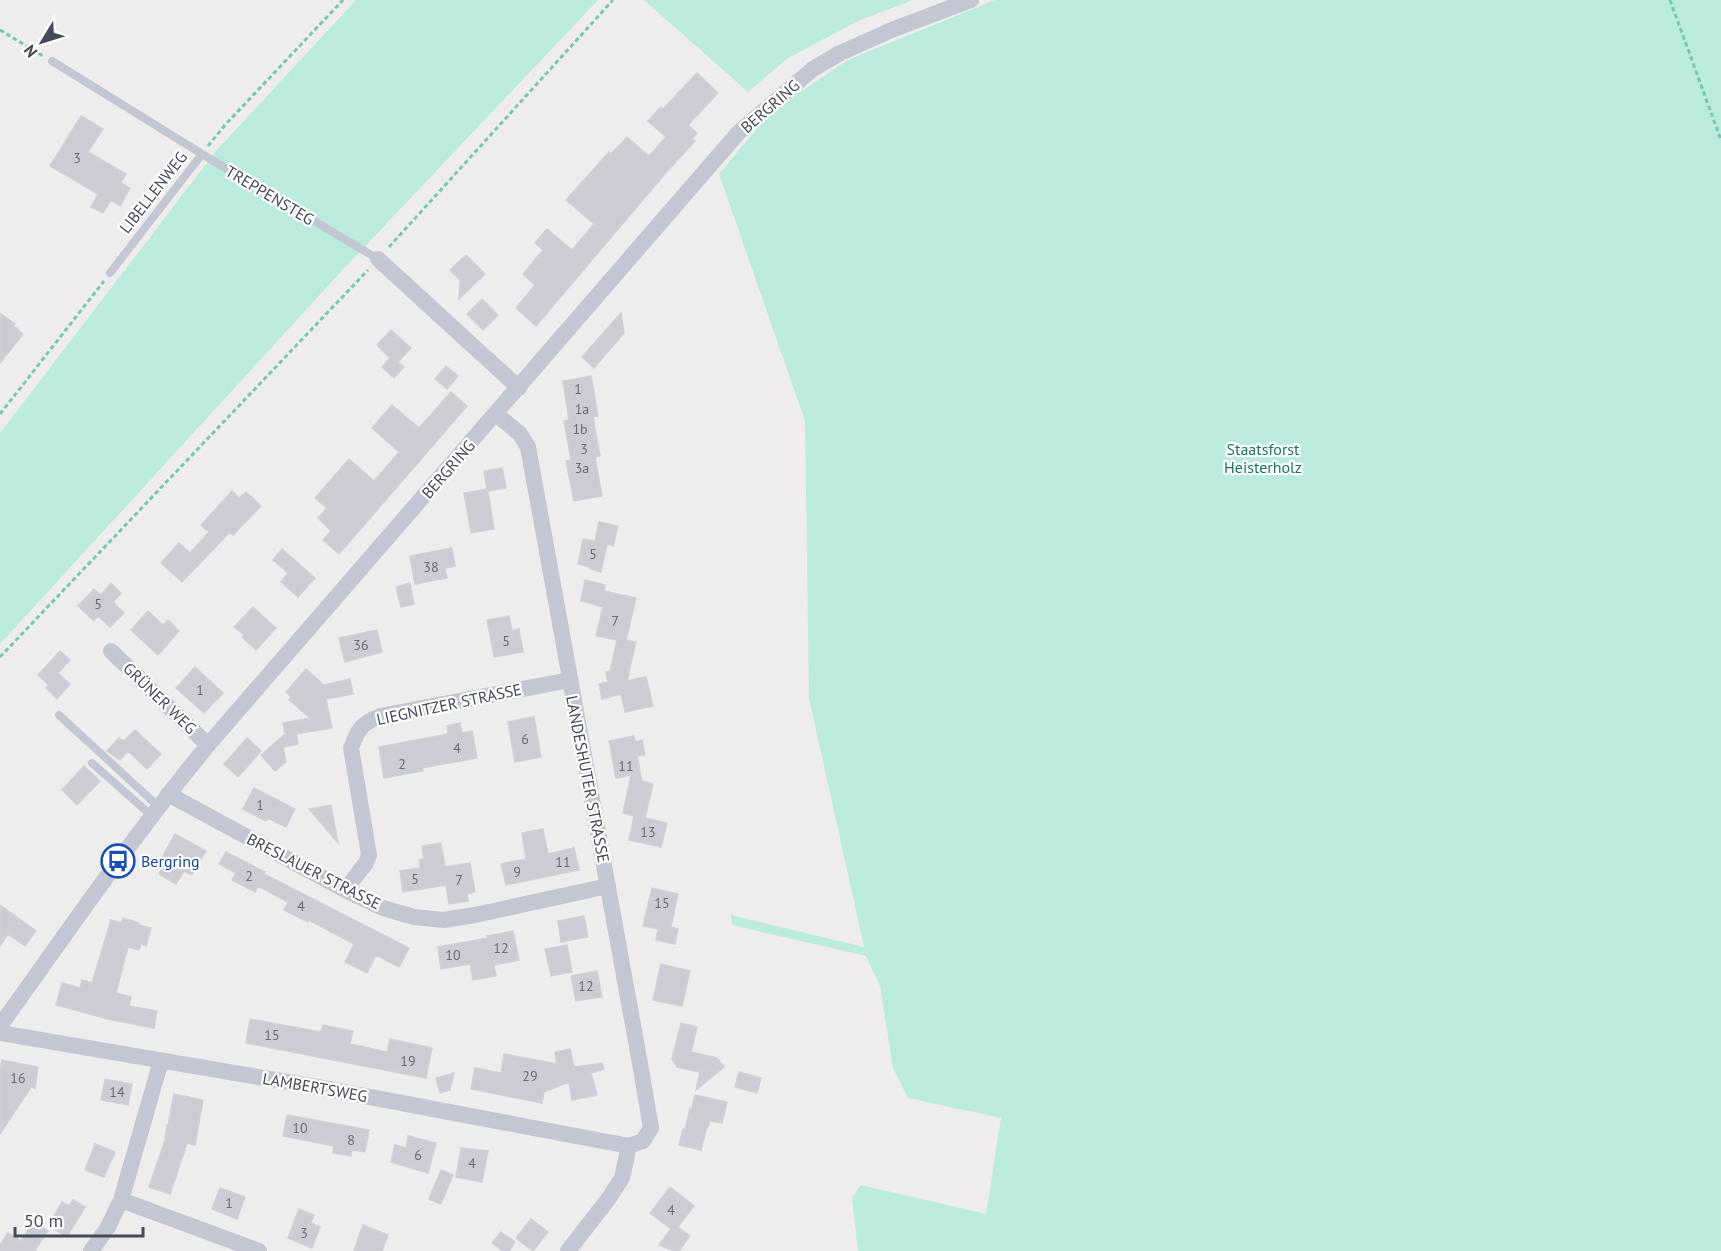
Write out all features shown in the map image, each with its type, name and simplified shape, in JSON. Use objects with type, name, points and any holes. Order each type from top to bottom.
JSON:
[{"type":"street","name":"BERGRING","points":[[0,1026],[160,806],[208,745],[739,132],[813,69],[840,53],[894,29],[971,0]]},
{"type":"street","name":"TREPPENSTEG","points":[[378,259],[519,388]]},
{"type":"street","name":"LANDESHUTER STRASSE","points":[[496,414],[520,435],[528,447],[608,885],[651,1128],[643,1141],[629,1146]]},
{"type":"street","name":"GRÜNER WEG","points":[[111,651],[208,745]]},
{"type":"street","name":"LIEGNITZER STRASSE","points":[[345,890],[366,863],[369,855],[351,748],[357,733],[365,723],[380,716],[570,680]]},
{"type":"street","name":"BRESLAUER STRASSE","points":[[160,806],[383,908],[414,917],[444,920],[475,915],[608,885]]},
{"type":"street","name":"LAMBERTSWEG","points":[[0,1033],[317,1087],[629,1146]]},
{"type":"street","points":[[91,1251],[108,1227],[122,1200],[161,1061]]},
{"type":"street","points":[[568,1251],[622,1178],[629,1146]]},
{"type":"street","points":[[122,1200],[259,1251]]},
{"type":"lane","name":"TREPPENSTEG","points":[[52,62],[378,259]]},
{"type":"lane","name":"LIBELLENWEG","points":[[110,273],[202,154]]},
{"type":"lane","points":[[59,715],[160,806]]},
{"type":"lane","points":[[92,763],[160,806]]},
{"type":"path","name":"LIBELLENWEG","points":[[202,154],[225,125],[343,0]]},
{"type":"path","points":[[0,657],[378,259],[613,0]]},
{"type":"path","points":[[1670,0],[1721,140]]},
{"type":"path","points":[[0,30],[52,62]]},
{"type":"path","points":[[0,414],[110,273]]},
{"type":"green space","points":[[356,0],[598,0],[337,276],[0,644],[0,433],[216,151]]},
{"type":"green space","points":[[644,0],[913,0],[858,21],[788,58],[748,92]]},
{"type":"green space","name":"Staatsforst Heisterholz","points":[[995,0],[1721,0],[1721,1251],[858,1251],[852,1198],[861,1185],[986,1214],[1001,1118],[908,1098],[893,1068],[880,986],[866,956],[732,925],[731,915],[864,947],[809,698],[805,421],[719,174],[772,111],[848,60]]},
{"type":"building","points":[[697,73],[718,93],[688,125],[697,133],[692,139],[695,141],[536,326],[516,308],[535,285],[523,274],[543,250],[535,243],[547,229],[572,250],[594,224],[566,200],[609,152],[611,154],[627,137],[649,156],[666,137],[648,121],[661,107],[663,109]]},
{"type":"building","points":[[81,116],[103,129],[88,152],[126,174],[121,183],[130,188],[120,206],[111,200],[103,213],[91,207],[98,194],[50,166]]},
{"type":"building","points":[[466,255],[485,274],[459,299],[460,280],[450,270]]},
{"type":"building","points":[[482,299],[498,315],[483,330],[467,314]]},
{"type":"building","points":[[0,313],[15,324],[14,326],[23,334],[0,363]]},
{"type":"building","points":[[621,313],[624,333],[594,368],[582,357]]},
{"type":"building","points":[[391,330],[411,348],[398,362],[404,367],[394,378],[382,367],[390,358],[377,345]]},
{"type":"building","points":[[446,366],[458,376],[447,389],[435,379]]},
{"type":"building","points":[[591,376],[598,416],[593,417],[600,456],[595,457],[602,496],[574,501],[566,461],[571,460],[564,421],[569,420],[563,381]]},
{"type":"building","points":[[451,392],[467,406],[339,554],[323,540],[331,531],[318,518],[327,508],[315,498],[349,459],[374,481],[399,452],[372,428],[392,405],[419,428]]},
{"type":"building","points":[[502,468],[506,488],[488,491],[494,529],[471,533],[464,493],[487,489],[484,471]]},
{"type":"building","points":[[232,491],[239,498],[246,492],[261,506],[233,535],[230,532],[182,582],[161,563],[179,543],[190,553],[209,532],[201,525]]},
{"type":"building","points":[[599,522],[618,526],[613,546],[607,544],[601,572],[578,564],[583,539],[595,541]]},
{"type":"building","points":[[452,548],[455,566],[445,568],[447,578],[415,584],[410,556]]},
{"type":"building","points":[[282,549],[315,578],[298,597],[281,582],[288,573],[273,560]]},
{"type":"building","points":[[585,580],[605,585],[604,591],[636,598],[626,640],[636,642],[627,681],[646,677],[653,706],[625,712],[621,694],[602,699],[599,684],[608,682],[606,672],[610,671],[617,640],[596,636],[603,607],[581,601]]},
{"type":"building","points":[[111,583],[121,593],[113,602],[124,613],[110,627],[98,616],[94,621],[78,606],[94,589],[101,595]]},
{"type":"building","points":[[410,583],[414,604],[401,607],[396,587]]},
{"type":"building","points":[[253,607],[276,628],[256,650],[234,627]]},
{"type":"building","points":[[148,611],[163,625],[168,620],[179,631],[158,655],[131,630]]},
{"type":"building","points":[[509,616],[512,631],[519,629],[523,652],[494,657],[487,620]]},
{"type":"building","points":[[377,630],[382,652],[345,662],[339,638]]},
{"type":"building","points":[[60,651],[70,660],[58,673],[70,684],[57,699],[46,688],[49,685],[38,675]]},
{"type":"building","points":[[195,667],[223,693],[204,713],[176,688]]},
{"type":"building","points":[[306,669],[324,685],[350,679],[353,694],[326,699],[332,728],[296,734],[298,744],[283,747],[286,762],[275,771],[261,755],[285,734],[283,723],[310,718],[289,700],[291,697],[286,692]]},
{"type":"building","points":[[534,717],[541,757],[515,762],[508,722]]},
{"type":"building","points":[[460,723],[462,733],[472,731],[477,758],[384,778],[379,747],[448,734],[447,726]]},
{"type":"building","points":[[135,730],[161,754],[147,769],[128,751],[120,760],[107,751],[119,738],[124,741]]},
{"type":"building","points":[[634,736],[635,742],[642,740],[645,755],[637,756],[642,781],[653,784],[645,818],[667,823],[661,847],[629,840],[634,816],[623,813],[631,775],[616,778],[609,741]]},
{"type":"building","points":[[247,738],[261,751],[238,777],[224,764]]},
{"type":"building","points":[[84,766],[100,781],[77,805],[62,790]]},
{"type":"building","points":[[254,788],[295,809],[286,827],[268,818],[266,821],[243,809]]},
{"type":"building","points":[[331,805],[338,843],[309,809]]},
{"type":"building","points":[[543,829],[548,854],[574,848],[579,870],[506,885],[501,864],[526,859],[522,833]]},
{"type":"building","points":[[175,834],[206,851],[192,875],[184,871],[176,884],[159,874],[167,859],[163,856]]},
{"type":"building","points":[[441,843],[445,867],[470,863],[475,892],[467,894],[468,901],[449,904],[446,885],[403,892],[400,871],[420,868],[419,860],[424,859],[422,846]]},
{"type":"building","points":[[226,852],[265,872],[264,874],[409,948],[399,967],[376,955],[367,973],[345,962],[354,944],[309,920],[308,922],[284,910],[288,902],[258,886],[255,892],[232,880],[236,873],[219,864]]},
{"type":"building","points":[[652,888],[678,894],[671,927],[678,929],[675,944],[656,940],[658,929],[643,926]]},
{"type":"building","points":[[0,905],[36,931],[25,946],[8,934],[0,946]]},
{"type":"building","points":[[584,916],[588,937],[561,942],[558,921]]},
{"type":"building","points":[[123,918],[151,928],[146,946],[141,944],[139,950],[128,947],[116,993],[131,997],[129,1006],[157,1011],[154,1028],[56,1005],[62,983],[80,988],[82,980],[92,983],[111,920],[121,923]]},
{"type":"building","points":[[513,931],[519,960],[494,965],[496,976],[473,980],[470,964],[441,969],[438,947]]},
{"type":"building","points":[[567,945],[572,972],[551,976],[545,949]]},
{"type":"building","points":[[661,964],[690,971],[682,1006],[653,1000]]},
{"type":"building","points":[[597,971],[602,997],[576,1001],[571,976]]},
{"type":"building","points":[[250,1019],[321,1032],[323,1025],[353,1031],[350,1044],[387,1052],[390,1039],[432,1048],[426,1078],[246,1043]]},
{"type":"building","points":[[681,1023],[697,1027],[691,1052],[717,1058],[724,1067],[696,1090],[700,1072],[677,1067],[672,1059]]},
{"type":"building","points":[[570,1049],[574,1067],[602,1063],[604,1069],[591,1073],[597,1095],[572,1100],[569,1082],[544,1092],[542,1103],[471,1089],[475,1068],[501,1073],[504,1054],[557,1064],[555,1052]]},
{"type":"building","points":[[2,1060],[38,1067],[35,1088],[31,1087],[0,1134],[0,1070]]},
{"type":"building","points":[[739,1072],[761,1078],[757,1093],[735,1087]]},
{"type":"building","points":[[454,1073],[450,1090],[440,1093],[436,1078]]},
{"type":"building","points":[[105,1079],[132,1084],[128,1105],[101,1100]]},
{"type":"building","points":[[174,1094],[203,1100],[195,1145],[187,1143],[170,1194],[149,1187],[165,1140]]},
{"type":"building","points":[[695,1095],[727,1102],[722,1123],[710,1121],[707,1126],[701,1150],[679,1145]]},
{"type":"building","points":[[287,1115],[369,1130],[365,1152],[352,1150],[351,1156],[333,1153],[334,1146],[283,1136]]},
{"type":"building","points":[[408,1136],[436,1143],[428,1173],[391,1162],[395,1145],[406,1148]]},
{"type":"building","points":[[95,1144],[115,1152],[104,1177],[85,1170]]},
{"type":"building","points":[[461,1148],[488,1151],[482,1182],[456,1177]]},
{"type":"building","points":[[441,1170],[453,1175],[441,1204],[429,1199]]},
{"type":"building","points":[[670,1187],[694,1206],[678,1227],[690,1236],[679,1251],[659,1245],[671,1229],[650,1213]]},
{"type":"building","points":[[220,1188],[245,1197],[237,1219],[212,1209]]},
{"type":"building","points":[[73,1200],[85,1207],[67,1237],[48,1225],[62,1202],[69,1206]]},
{"type":"building","points":[[299,1209],[314,1215],[311,1223],[320,1227],[312,1248],[288,1238]]},
{"type":"building","points":[[531,1219],[548,1232],[533,1251],[516,1238]]},
{"type":"building","points":[[34,1221],[48,1231],[36,1251],[0,1251],[0,1245],[8,1233],[21,1241]]},
{"type":"building","points":[[363,1225],[388,1235],[382,1251],[354,1251]]},
{"type":"building","points":[[501,1232],[515,1242],[509,1251],[503,1251],[492,1243]]},
{"type":"place","name":"Bergring","points":[[118,861]]}]
